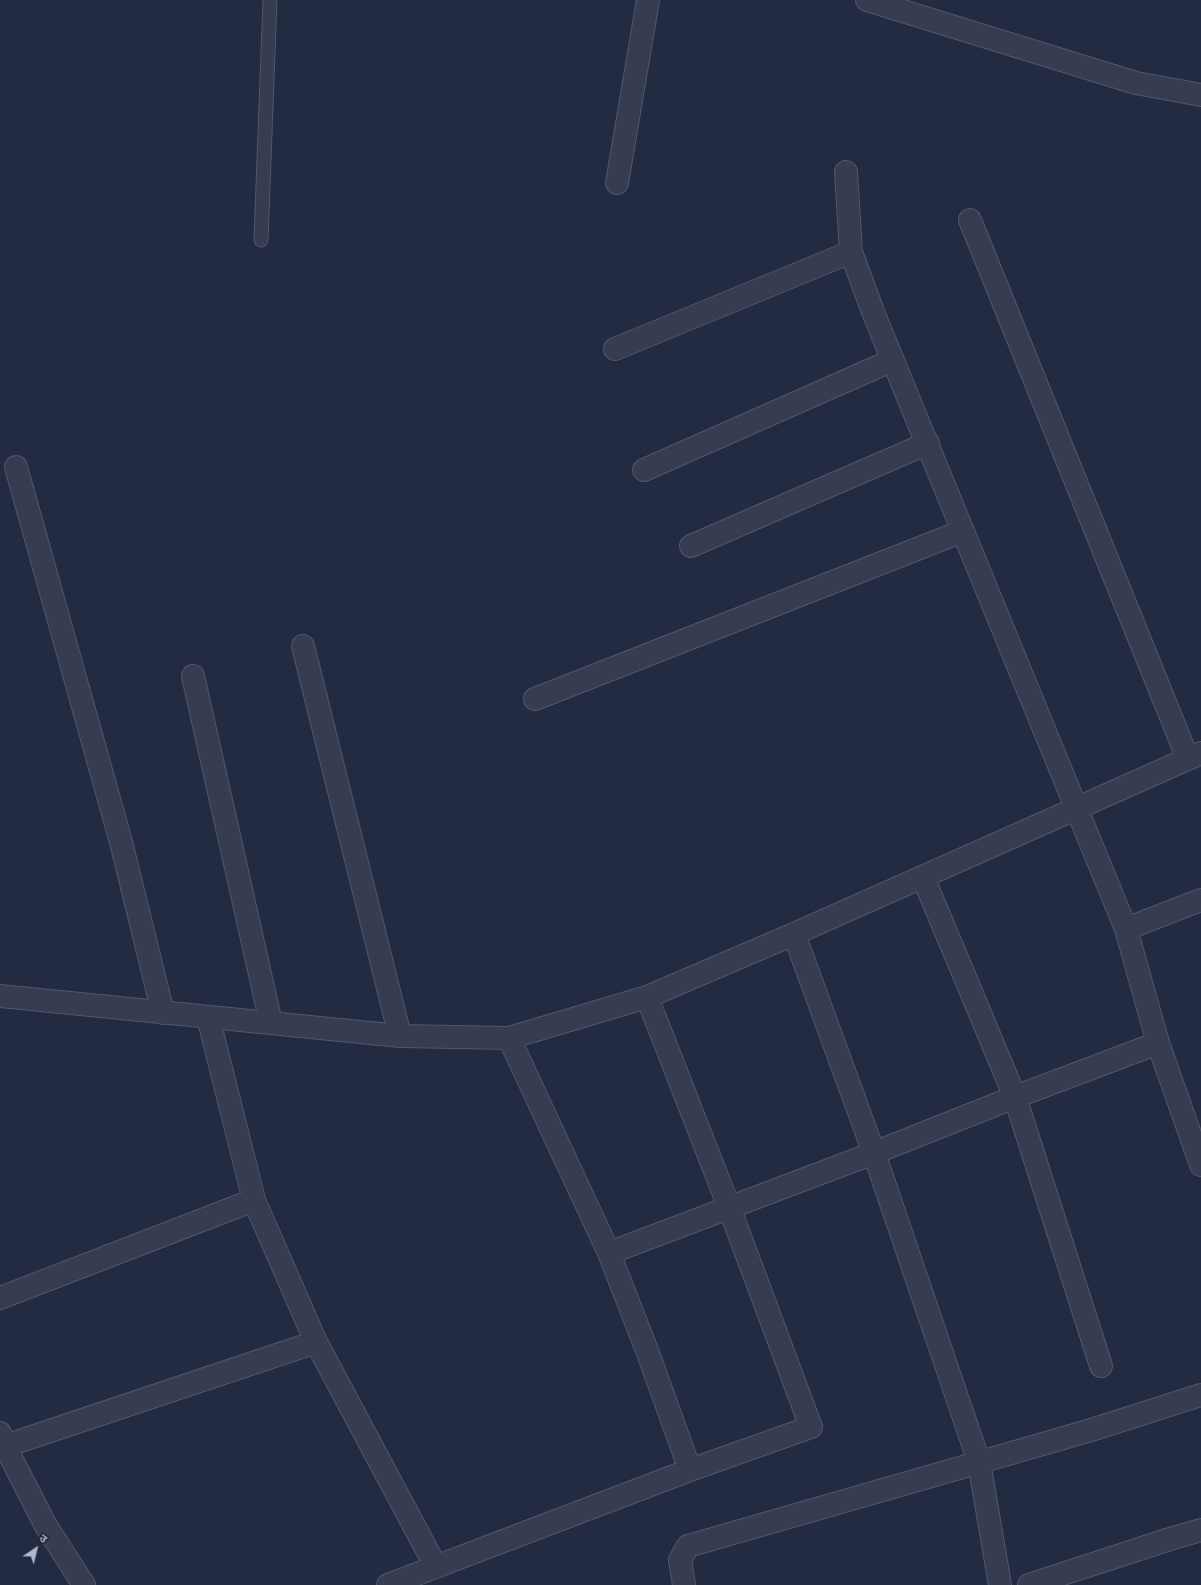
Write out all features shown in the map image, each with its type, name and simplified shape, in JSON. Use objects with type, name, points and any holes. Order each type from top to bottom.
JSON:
[{"type":"street","points":[[617,183],[648,0]]},
{"type":"street","points":[[867,0],[1136,83],[1201,95]]},
{"type":"street","points":[[846,172],[851,252],[893,360],[1126,929],[1158,1043],[1201,1165]]},
{"type":"street","points":[[0,996],[400,1036],[509,1038],[647,997],[794,934],[1194,756],[970,220]]},
{"type":"street","points":[[615,349],[851,252]]},
{"type":"street","points":[[644,470],[893,360]]},
{"type":"street","points":[[692,546],[928,444]]},
{"type":"street","points":[[16,467],[121,842],[163,1013]]},
{"type":"street","points":[[535,698],[963,531]]},
{"type":"street","points":[[303,646],[400,1036]]},
{"type":"street","points":[[193,676],[271,1024]]},
{"type":"street","points":[[923,877],[1015,1097],[1101,1366]]},
{"type":"street","points":[[1126,929],[1201,900]]},
{"type":"street","points":[[794,934],[874,1153],[979,1462],[1000,1585]]},
{"type":"street","points":[[388,1585],[690,1470],[810,1427],[729,1206],[647,997]]},
{"type":"street","points":[[208,1017],[254,1200],[316,1342],[436,1567]]},
{"type":"street","points":[[509,1038],[609,1253],[648,1353],[690,1470]]},
{"type":"street","points":[[609,1253],[729,1206],[874,1153],[1015,1097],[1158,1043]]},
{"type":"street","points":[[0,1298],[254,1200]]},
{"type":"street","points":[[84,1585],[46,1526],[3,1440],[316,1342]]},
{"type":"street","points":[[684,1585],[680,1560],[688,1546],[1088,1431],[1201,1395]]},
{"type":"street","points":[[1029,1585],[1201,1530]]},
{"type":"lane","points":[[261,240],[270,0]]}]
